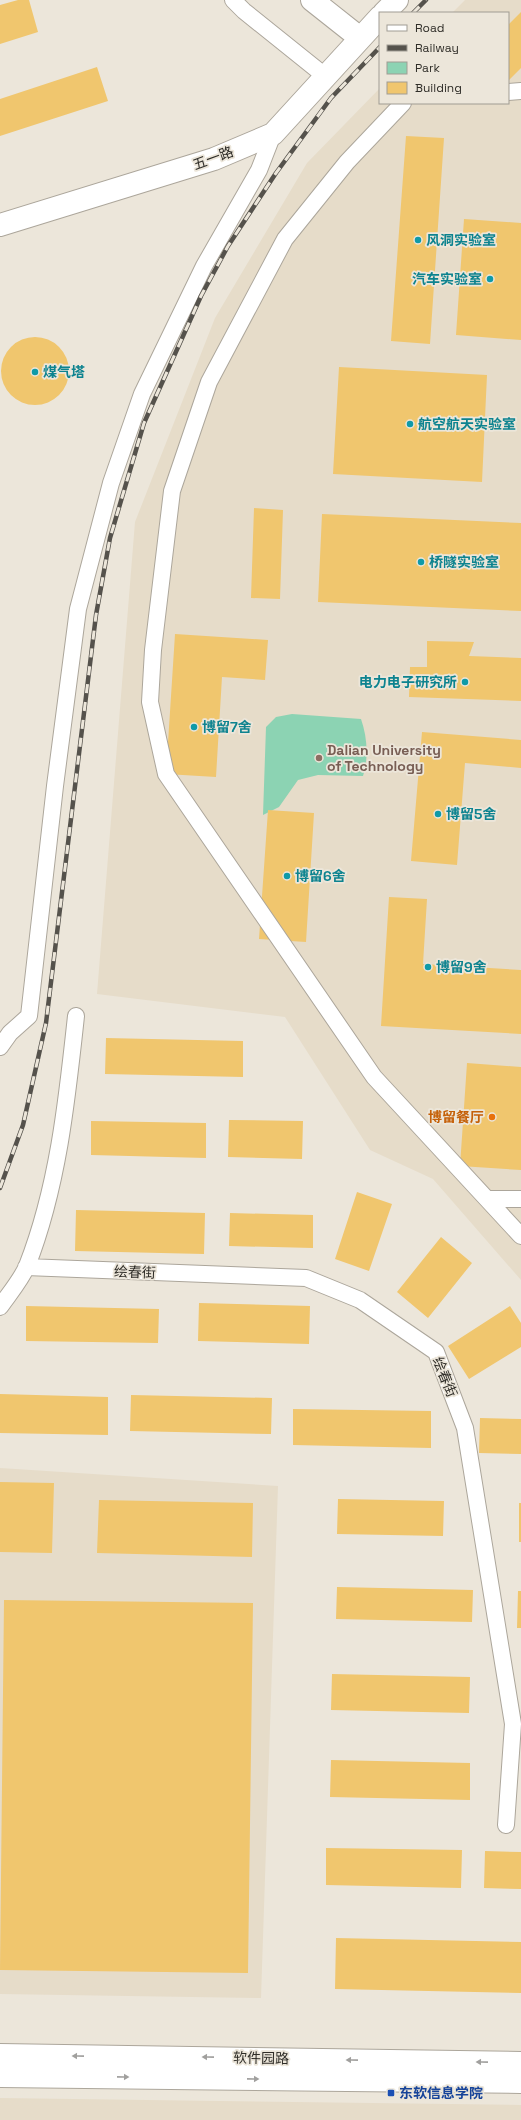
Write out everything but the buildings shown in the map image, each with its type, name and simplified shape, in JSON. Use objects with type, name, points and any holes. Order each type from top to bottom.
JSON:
[{"type":"main road","points":[[312,0],[360,38]]},
{"type":"main road","points":[[385,12],[397,0]]},
{"type":"main road","name":"五一路","points":[[0,224],[214,159],[273,134],[379,18]]},
{"type":"main road","name":"软件园路","points":[[0,2054],[521,2063]]},
{"type":"main road","name":"软件园路","points":[[0,2076],[521,2082]]},
{"type":"street","points":[[233,0],[244,11],[325,76]]},
{"type":"street","points":[[509,92],[521,91]]},
{"type":"street","points":[[402,104],[347,162],[285,239],[209,382],[172,491],[153,650],[150,702],[166,774],[374,1077],[521,1236]]},
{"type":"street","points":[[0,1047],[10,1033],[29,1016],[55,786],[78,609],[112,483],[142,394],[204,266],[260,170],[273,134]]},
{"type":"street","points":[[0,1307],[26,1267],[54,1173],[68,1098],[76,1016]]},
{"type":"street","points":[[487,1199],[521,1199]]},
{"type":"street","name":"绘春街","points":[[26,1267],[306,1278],[360,1300],[436,1352],[465,1428],[513,1724],[506,1825]]},
{"type":"shaded area","name":"Dalian University of Technology","points":[[465,0],[521,0],[521,1280],[433,1179],[370,1150],[285,1017],[97,994],[135,522],[215,318],[307,163],[379,89],[379,104],[509,104],[509,12],[453,12]]},
{"type":"shaded area","points":[[0,1468],[278,1486],[261,1998],[0,1994]]},
{"type":"shaded area","points":[[0,2098],[521,2105],[521,2120],[0,2120]]},
{"type":"green space","points":[[292,714],[361,719],[365,733],[367,755],[363,776],[318,775],[298,780],[279,807],[263,815],[266,727],[276,717]]},
{"type":"railway","points":[[414,12],[426,0]]},
{"type":"railway","points":[[0,1188],[23,1125],[46,1023],[96,615],[110,538],[144,423],[201,296],[228,246],[276,173],[331,98],[379,48]]},
{"type":"place","name":"风洞实验室","points":[[418,240]]},
{"type":"place","name":"汽车实验室","points":[[490,279]]},
{"type":"place","name":"煤气塔","points":[[35,372]]},
{"type":"place","name":"航空航天实验室","points":[[410,424]]},
{"type":"place","name":"桥隧实验室","points":[[421,562]]},
{"type":"place","name":"电力电子研究所","points":[[465,682]]},
{"type":"place","name":"博留7舍","points":[[194,727]]},
{"type":"place","name":"Dalian University of Technology","points":[[319,758]]},
{"type":"place","name":"博留5舍","points":[[438,814]]},
{"type":"place","name":"博留6舍","points":[[287,876]]},
{"type":"place","name":"博留9舍","points":[[428,967]]},
{"type":"place","name":"博留餐厅","points":[[492,1117]]},
{"type":"place","name":"东软信息学院","points":[[391,2093]]}]
